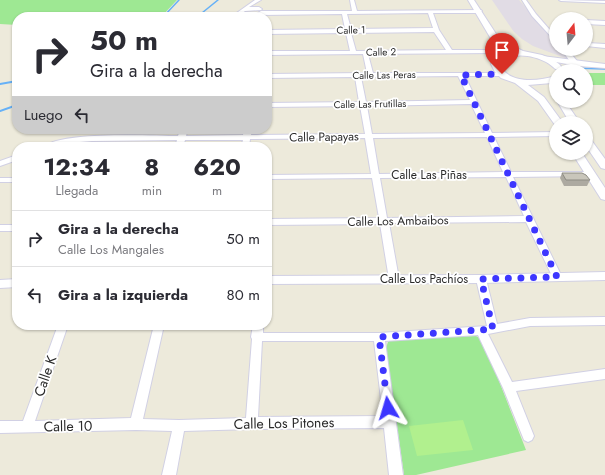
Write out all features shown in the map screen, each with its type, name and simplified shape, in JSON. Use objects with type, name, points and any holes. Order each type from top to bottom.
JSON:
[{"type":"main road","points":[[471,0],[498,42],[509,48],[545,58],[555,64]]},
{"type":"main road","points":[[498,42],[495,52],[496,67],[502,74],[530,89],[547,106],[553,116]]},
{"type":"main road","points":[[496,60],[508,54],[532,55]]},
{"type":"main road","points":[[515,80],[534,83],[549,83]]},
{"type":"main road","points":[[593,148],[605,164]]},
{"type":"main road","points":[[581,160],[605,197]]},
{"type":"street","points":[[240,12],[254,2],[261,0]]},
{"type":"street","points":[[260,12],[259,5],[261,0]]},
{"type":"street","points":[[352,0],[355,12]]},
{"type":"street","points":[[524,0],[534,15],[549,32]]},
{"type":"street","points":[[561,0],[605,2]]},
{"type":"street","points":[[244,9],[256,12]]},
{"type":"street","points":[[272,13],[478,11]]},
{"type":"street","points":[[344,12],[353,52]]},
{"type":"street","points":[[430,12],[436,30],[449,51]]},
{"type":"street","points":[[593,22],[605,23]]},
{"type":"street","name":"Calle 1","points":[[272,32],[436,30]]},
{"type":"street","points":[[593,45],[605,46]]},
{"type":"street","points":[[365,52],[370,75]]},
{"type":"street","name":"Calle 2","points":[[272,53],[495,52]]},
{"type":"street","points":[[570,56],[574,63]]},
{"type":"street","points":[[545,58],[605,66]]},
{"type":"street","points":[[593,72],[605,72]]},
{"type":"street","name":"Calle Las Peras","points":[[272,76],[502,74]]},
{"type":"street","points":[[461,75],[557,277]]},
{"type":"street","points":[[358,76],[394,279]]},
{"type":"street","name":"Calle Las Frutillas","points":[[272,105],[474,102]]},
{"type":"street","points":[[180,142],[182,134]]},
{"type":"street","points":[[246,142],[247,134]]},
{"type":"street","name":"Calle Papayas","points":[[63,142],[92,139],[549,134]]},
{"type":"street","points":[[0,164],[12,159]]},
{"type":"street","name":"Calle Las Piñas","points":[[272,177],[590,174]]},
{"type":"street","points":[[0,180],[12,180]]},
{"type":"street","name":"Calle Los Ambaibos","points":[[272,222],[529,219]]},
{"type":"street","points":[[0,228],[12,228]]},
{"type":"street","name":"Calle Los Pachíos","points":[[272,280],[481,279],[605,276]]},
{"type":"street","points":[[481,279],[493,329]]},
{"type":"street","points":[[0,284],[12,283]]},
{"type":"street","points":[[256,337],[379,337],[481,331],[516,323],[530,322],[605,321]]},
{"type":"street","name":"Calle K","points":[[27,427],[61,330]]},
{"type":"street","points":[[136,424],[158,330]]},
{"type":"street","points":[[252,423],[257,330]]},
{"type":"street","points":[[481,331],[509,387],[528,436]]},
{"type":"street","points":[[379,337],[396,475]]},
{"type":"street","points":[[509,387],[605,374]]},
{"type":"street","name":"Calle Los Pitones","points":[[136,424],[179,426],[252,423],[389,422]]},
{"type":"street","name":"Calle 10","points":[[0,427],[136,424]]},
{"type":"street","points":[[170,475],[179,426]]},
{"type":"shaded area","points":[[492,0],[519,0],[549,33],[549,52],[533,46],[514,32]]},
{"type":"shaded area","points":[[560,56],[569,56],[573,61]]},
{"type":"green space","points":[[0,0],[177,0],[166,12],[12,12],[12,25],[0,24]]},
{"type":"green space","points":[[593,73],[605,73],[605,85],[593,85]]},
{"type":"green space","points":[[476,336],[483,340],[526,450],[416,475],[404,475],[386,348],[388,342],[392,339]]},
{"type":"green space","points":[[463,420],[473,450],[417,456],[409,426]]},
{"type":"building","points":[[562,173],[582,173],[590,180],[566,180]]},
{"type":"waterway","points":[[168,12],[179,0]]},
{"type":"waterway","points":[[203,12],[218,0]]},
{"type":"waterway","points":[[593,69],[605,69]]},
{"type":"waterway","points":[[0,84],[12,82]]},
{"type":"waterway","points":[[0,111],[12,107]]},
{"type":"route","points":[[388,408],[379,337],[493,329],[481,279],[557,277],[461,75],[502,74]]}]
